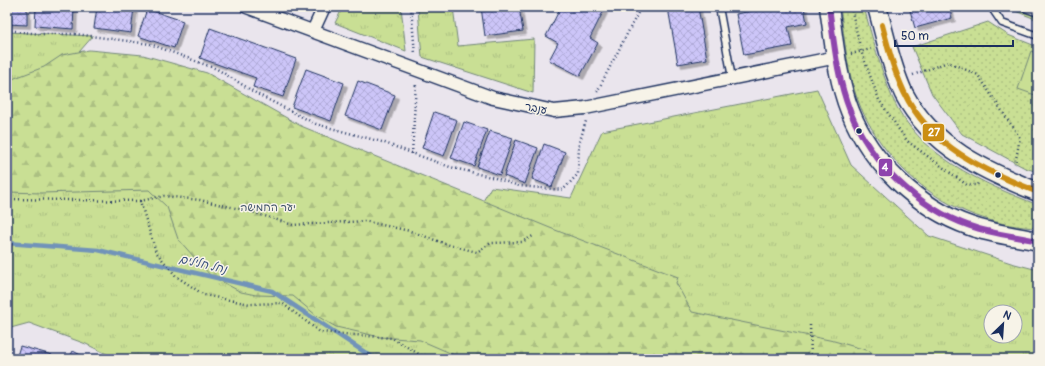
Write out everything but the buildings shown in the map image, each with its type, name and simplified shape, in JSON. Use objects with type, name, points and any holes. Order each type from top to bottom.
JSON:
[{"type":"street","name":"ענבר","points":[[247,7],[493,98],[554,111],[591,107],[837,57]]},
{"type":"street","points":[[313,31],[324,7]]},
{"type":"street","points":[[829,7],[840,79],[850,112],[865,140],[888,172],[916,196],[957,221],[992,233],[1038,241]]},
{"type":"street","points":[[877,7],[899,80],[904,93],[919,117],[944,144],[976,165],[1038,192]]},
{"type":"lane","points":[[719,7],[732,78]]},
{"type":"lane","points":[[991,7],[1002,23],[1038,36]]},
{"type":"lane","points":[[1022,7],[1038,13]]},
{"type":"path","points":[[7,30],[40,34],[76,34],[150,44],[217,69],[259,95],[316,124],[382,142],[450,167],[495,178],[519,186],[563,190],[578,174],[579,144],[600,83],[641,7]]},
{"type":"path","points":[[837,57],[887,44]]},
{"type":"path","points":[[899,80],[948,62],[978,75],[1020,138],[1011,181]]},
{"type":"path","points":[[7,199],[140,201],[164,196],[200,200],[250,210],[293,225],[364,221],[410,231],[446,244],[477,252],[491,243],[522,242],[533,236]]},
{"type":"path","points":[[140,201],[156,252],[176,276],[204,295],[250,304],[282,303],[320,332],[392,338],[427,359]]},
{"type":"path","points":[[810,326],[812,359]]},
{"type":"green space","points":[[343,7],[401,7],[406,51],[335,23]]},
{"type":"green space","points":[[453,7],[458,46],[534,39],[533,93],[422,57],[418,9]]},
{"type":"green space","points":[[840,7],[864,7],[880,64],[892,97],[903,118],[918,136],[954,165],[974,177],[1038,205],[1038,228],[1010,225],[982,218],[957,207],[933,194],[911,176],[891,156],[875,133],[856,96],[847,58]]},
{"type":"green space","points":[[1005,7],[1038,7],[1038,20]]},
{"type":"green space","points":[[988,22],[1008,35],[1038,47],[1038,172],[1025,168],[962,134],[932,94],[912,47]]},
{"type":"green space","points":[[7,32],[93,36],[59,75],[7,87]]},
{"type":"green space","name":"יער החמישה","points":[[89,50],[143,55],[207,73],[301,126],[550,228],[678,277],[676,283],[692,312],[834,341],[870,351],[879,359],[464,359],[420,340],[380,337],[336,327],[317,316],[293,296],[256,295],[241,292],[211,276],[178,239],[167,207],[149,190],[41,193],[7,192],[7,81],[44,67],[62,55]]},
{"type":"green space","points":[[1031,51],[1038,54],[1038,96],[1018,89]]},
{"type":"green space","points":[[817,89],[851,165],[929,236],[1011,263],[1038,270],[1038,359],[871,359],[679,311],[478,210],[491,187],[571,198],[602,131]]},
{"type":"green space","points":[[7,180],[150,180],[508,359],[117,359],[86,344],[29,323],[7,329]]},
{"type":"waterway","name":"נחל חלילים","points":[[7,243],[98,250],[272,291],[375,359]]},
{"type":"transit line","name":"4","points":[[829,7],[836,60],[850,111],[859,130],[883,165],[914,195],[932,208],[951,218],[987,231],[1038,241]]},
{"type":"transit line","name":"27","points":[[882,25],[900,84],[915,111],[928,128],[961,155],[979,166],[1038,192]]}]
